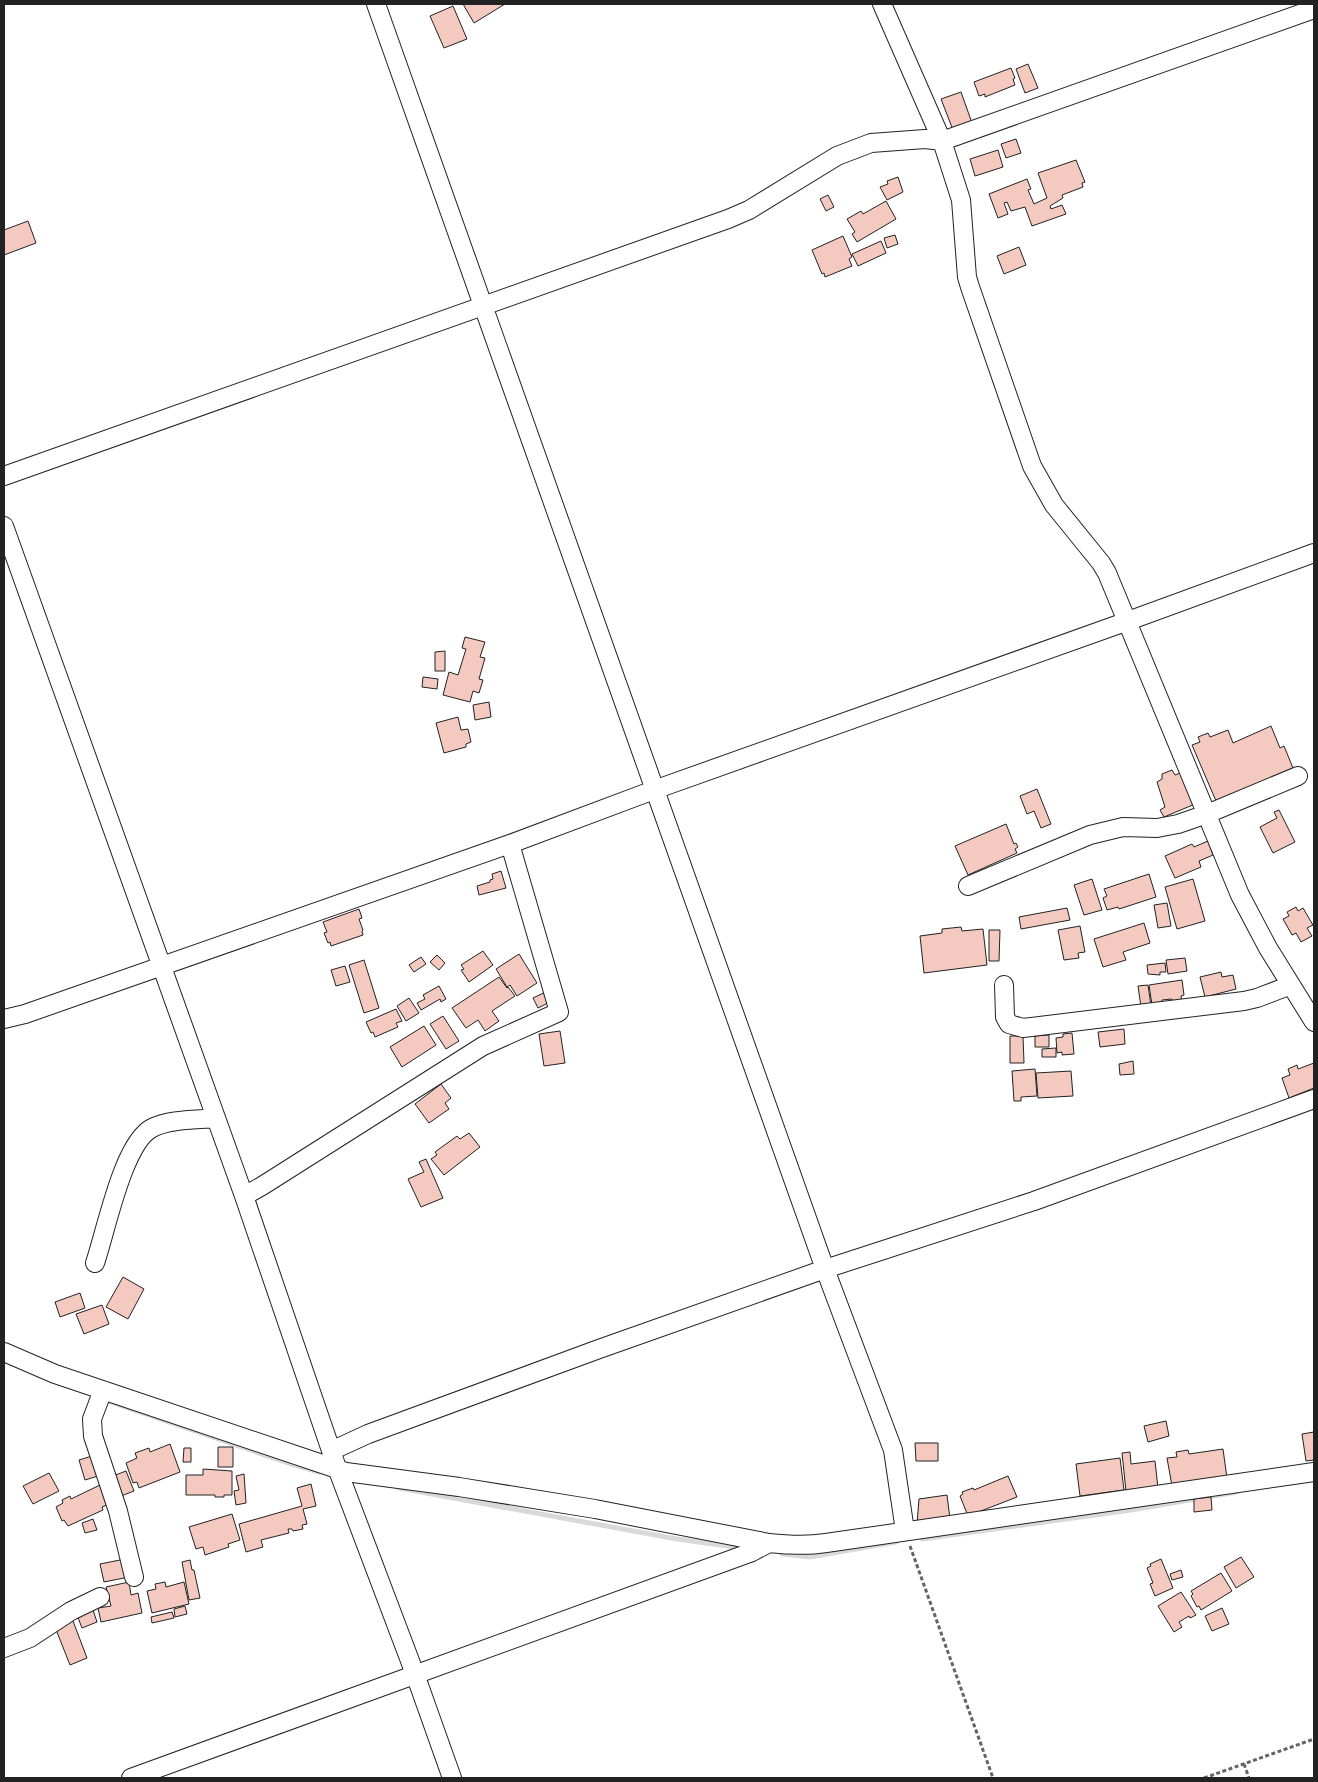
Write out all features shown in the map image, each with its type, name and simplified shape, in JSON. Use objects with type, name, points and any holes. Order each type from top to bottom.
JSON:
[{"type":"street","points":[[376,4],[825,1269],[893,1450],[905,1531]]},
{"type":"street","points":[[882,4],[942,141],[961,200],[967,277],[1032,466],[1054,505],[1101,562],[1114,586],[1240,895],[1268,948],[1314,1022]]},
{"type":"street","points":[[4,476],[735,216],[749,210],[836,156],[871,143],[925,139],[942,141],[1314,8]]},
{"type":"street","points":[[4,526],[244,1196],[337,1468],[452,1778]]},
{"type":"street","points":[[4,1019],[25,1014],[162,967],[510,844],[654,790],[1314,553]]},
{"type":"street","points":[[968,886],[1090,834],[1123,827],[1166,827],[1207,814],[1298,776]]},
{"type":"street","points":[[244,1196],[484,1046],[559,1012],[510,844]]},
{"type":"street","points":[[1004,985],[1006,1018],[1009,1024],[1023,1028],[1251,1000],[1291,985]]},
{"type":"street","points":[[331,1451],[368,1434],[825,1269],[1034,1201],[1314,1099]]},
{"type":"street","points":[[95,1263],[124,1169],[138,1139],[153,1128],[177,1122],[216,1118]]},
{"type":"street","points":[[4,1352],[55,1374],[346,1472],[459,1487],[595,1509],[769,1543],[814,1545],[1314,1472]]},
{"type":"street","points":[[103,1390],[94,1411],[92,1427],[96,1446],[118,1511],[134,1577]]},
{"type":"street","points":[[130,1778],[752,1552],[769,1543]]},
{"type":"street","points":[[4,1648],[30,1638],[72,1610],[100,1597]]},
{"type":"path","points":[[905,1531],[993,1778]]},
{"type":"path","points":[[1204,1778],[1314,1739]]},
{"type":"path","points":[[1244,1764],[1250,1778]]},
{"type":"building","points":[[463,4],[505,4],[474,23]]},
{"type":"building","points":[[453,6],[467,39],[444,48],[430,16]]},
{"type":"building","points":[[1028,64],[1038,88],[1025,93],[1016,69]]},
{"type":"building","points":[[1011,68],[1015,78],[1013,79],[1015,85],[985,97],[985,94],[979,96],[974,82]]},
{"type":"building","points":[[961,92],[972,123],[953,130],[941,99]]},
{"type":"building","points":[[1016,139],[1021,153],[1006,158],[1001,144]]},
{"type":"building","points":[[998,150],[1003,167],[975,176],[970,159]]},
{"type":"building","points":[[1076,160],[1085,182],[1082,183],[1083,187],[1062,195],[1063,198],[1050,206],[1051,209],[1062,205],[1066,214],[1032,226],[1025,207],[1011,211],[1007,202],[1004,203],[1008,214],[998,218],[989,194],[1027,179],[1031,189],[1028,190],[1034,204],[1047,198],[1038,173]]},
{"type":"building","points":[[898,177],[903,192],[887,200],[880,187],[888,184],[887,181]]},
{"type":"building","points":[[828,195],[834,207],[826,211],[820,199]]},
{"type":"building","points":[[886,201],[896,219],[857,242],[852,234],[855,232],[847,219],[861,211],[863,214]]},
{"type":"building","points":[[28,221],[36,243],[4,255],[4,230]]},
{"type":"building","points":[[895,235],[898,244],[887,248],[884,238]]},
{"type":"building","points":[[843,236],[852,257],[849,259],[852,266],[825,277],[812,250]]},
{"type":"building","points":[[881,241],[886,253],[858,266],[852,254]]},
{"type":"building","points":[[1019,247],[1026,265],[1004,274],[997,256]]},
{"type":"building","points":[[465,637],[485,642],[480,657],[485,658],[479,679],[483,680],[479,693],[473,691],[470,702],[443,695],[449,672],[458,675],[466,649],[462,648]]},
{"type":"building","points":[[445,651],[445,671],[435,671],[435,652]]},
{"type":"building","points":[[423,677],[438,679],[437,689],[422,687]]},
{"type":"building","points":[[489,702],[491,717],[475,720],[473,705]]},
{"type":"building","points":[[458,717],[461,730],[468,729],[471,742],[466,744],[466,747],[444,753],[436,723]]},
{"type":"building","points":[[1271,726],[1280,748],[1284,746],[1293,768],[1216,801],[1192,745],[1200,742],[1198,737],[1208,733],[1210,737],[1228,730],[1233,743]]},
{"type":"building","points":[[1172,770],[1175,775],[1183,772],[1195,804],[1164,817],[1160,810],[1165,807],[1157,782],[1162,779],[1162,774]]},
{"type":"building","points":[[1037,789],[1051,824],[1041,828],[1034,811],[1027,814],[1020,796]]},
{"type":"building","points":[[1279,810],[1295,842],[1273,853],[1260,827],[1277,818],[1274,812]]},
{"type":"building","points":[[1006,824],[1014,844],[1016,843],[1018,847],[1015,849],[1017,853],[968,875],[955,846]]},
{"type":"building","points":[[1208,841],[1213,855],[1199,861],[1201,867],[1175,878],[1165,856],[1192,844],[1194,847]]},
{"type":"building","points":[[501,871],[506,888],[479,895],[477,886],[490,882],[493,879],[492,874]]},
{"type":"building","points":[[1149,874],[1156,897],[1119,909],[1118,907],[1107,910],[1103,898],[1107,896],[1104,889]]},
{"type":"building","points":[[1092,879],[1102,910],[1084,915],[1074,885]]},
{"type":"building","points":[[1193,879],[1205,921],[1177,929],[1165,887]]},
{"type":"building","points":[[1167,903],[1171,926],[1158,928],[1154,905]]},
{"type":"building","points":[[1296,907],[1298,911],[1303,908],[1313,925],[1307,928],[1312,936],[1301,942],[1296,933],[1292,935],[1283,919],[1289,916],[1287,912]]},
{"type":"building","points":[[1067,908],[1070,920],[1021,929],[1019,917]]},
{"type":"building","points":[[359,909],[362,918],[359,919],[363,935],[331,946],[324,933],[327,932],[323,922]]},
{"type":"building","points":[[1144,923],[1150,943],[1123,952],[1126,960],[1103,967],[1094,939]]},
{"type":"building","points":[[1080,926],[1085,952],[1078,953],[1079,958],[1064,960],[1058,930]]},
{"type":"building","points":[[961,927],[962,931],[983,929],[987,965],[924,973],[920,936],[942,933],[942,929]]},
{"type":"building","points":[[989,930],[1000,930],[999,961],[989,961]]},
{"type":"building","points":[[483,951],[493,965],[469,982],[461,970],[464,969],[461,965]]},
{"type":"building","points":[[519,954],[537,983],[517,996],[510,985],[507,987],[496,969]]},
{"type":"building","points":[[437,955],[445,963],[439,970],[430,962]]},
{"type":"building","points":[[421,957],[426,964],[414,972],[409,965]]},
{"type":"building","points":[[1185,958],[1187,971],[1168,974],[1166,960]]},
{"type":"building","points":[[364,960],[379,1008],[364,1013],[349,965]]},
{"type":"building","points":[[1165,963],[1166,972],[1160,972],[1160,975],[1148,974],[1147,965]]},
{"type":"building","points":[[345,966],[350,982],[336,986],[331,970]]},
{"type":"building","points":[[1221,972],[1222,977],[1233,975],[1236,989],[1205,997],[1200,977]]},
{"type":"building","points":[[499,977],[515,996],[492,1011],[499,1021],[485,1031],[478,1020],[466,1028],[452,1008]]},
{"type":"building","points":[[1182,980],[1184,995],[1181,996],[1182,1004],[1173,1005],[1172,999],[1162,1000],[1162,1003],[1152,1005],[1149,985]]},
{"type":"building","points":[[1148,985],[1151,1006],[1141,1007],[1138,986]]},
{"type":"building","points":[[439,986],[446,999],[441,1002],[440,999],[421,1010],[417,1003],[425,999],[423,995]]},
{"type":"building","points":[[548,991],[552,1001],[538,1008],[533,998]]},
{"type":"building","points":[[409,998],[419,1013],[406,1021],[397,1006]]},
{"type":"building","points":[[396,1009],[402,1021],[396,1023],[398,1027],[375,1037],[366,1022]]},
{"type":"building","points":[[443,1016],[459,1041],[446,1049],[430,1024]]},
{"type":"building","points":[[424,1026],[436,1045],[402,1067],[390,1047]]},
{"type":"building","points":[[1124,1029],[1125,1044],[1100,1047],[1098,1032]]},
{"type":"building","points":[[560,1031],[565,1063],[544,1066],[539,1034]]},
{"type":"building","points":[[1072,1033],[1074,1054],[1062,1055],[1062,1052],[1057,1053],[1056,1038],[1063,1037],[1063,1034]]},
{"type":"building","points":[[1049,1035],[1049,1047],[1035,1047],[1035,1036]]},
{"type":"building","points":[[1010,1036],[1023,1036],[1024,1063],[1010,1063]]},
{"type":"building","points":[[1056,1048],[1056,1057],[1042,1057],[1042,1049]]},
{"type":"building","points":[[1133,1061],[1134,1074],[1120,1075],[1119,1064]]},
{"type":"building","points":[[1314,1063],[1314,1088],[1289,1098],[1282,1078],[1290,1075],[1288,1069],[1297,1065],[1298,1069]]},
{"type":"building","points":[[1035,1069],[1037,1096],[1021,1097],[1021,1101],[1014,1101],[1012,1071]]},
{"type":"building","points":[[1071,1071],[1073,1096],[1038,1098],[1036,1073]]},
{"type":"building","points":[[441,1084],[451,1098],[445,1103],[449,1109],[429,1123],[415,1104]]},
{"type":"building","points":[[469,1133],[480,1147],[444,1175],[431,1159],[437,1155],[435,1152],[457,1136],[460,1139]]},
{"type":"building","points":[[426,1159],[443,1198],[421,1207],[408,1179],[424,1172],[419,1162]]},
{"type":"building","points":[[123,1277],[144,1289],[128,1319],[106,1307]]},
{"type":"building","points":[[80,1293],[85,1308],[60,1317],[55,1302]]},
{"type":"building","points":[[102,1305],[109,1324],[84,1334],[76,1314]]},
{"type":"building","points":[[1166,1421],[1169,1436],[1148,1442],[1144,1426]]},
{"type":"building","points":[[1314,1432],[1314,1460],[1306,1461],[1302,1434]]},
{"type":"building","points":[[915,1443],[938,1443],[938,1461],[916,1461]]},
{"type":"building","points":[[170,1444],[180,1472],[139,1488],[137,1482],[133,1483],[126,1463],[137,1458],[135,1453],[149,1448],[150,1452]]},
{"type":"building","points":[[218,1447],[233,1447],[233,1467],[218,1467]]},
{"type":"building","points":[[184,1448],[191,1448],[191,1462],[183,1462]]},
{"type":"building","points":[[1223,1449],[1227,1478],[1172,1486],[1167,1458],[1177,1457],[1176,1452],[1188,1450],[1189,1454]]},
{"type":"building","points":[[1130,1452],[1131,1464],[1155,1461],[1158,1488],[1126,1491],[1122,1453]]},
{"type":"building","points":[[92,1456],[98,1476],[85,1480],[79,1460]]},
{"type":"building","points":[[1120,1458],[1124,1490],[1080,1496],[1076,1464]]},
{"type":"building","points":[[203,1469],[232,1471],[232,1495],[215,1497],[215,1495],[186,1495],[186,1475],[203,1475]]},
{"type":"building","points":[[126,1471],[134,1491],[121,1496],[113,1476]]},
{"type":"building","points":[[49,1473],[59,1491],[33,1504],[23,1486]]},
{"type":"building","points":[[244,1474],[246,1503],[236,1505],[234,1491],[239,1490],[236,1476]]},
{"type":"building","points":[[1008,1476],[1017,1497],[968,1516],[960,1496],[963,1494],[962,1492],[973,1488],[974,1490]]},
{"type":"building","points":[[311,1484],[316,1506],[303,1509],[307,1524],[302,1525],[303,1529],[293,1531],[288,1529],[289,1533],[261,1540],[263,1547],[246,1552],[239,1524],[302,1506],[297,1488]]},
{"type":"building","points":[[100,1485],[109,1504],[102,1507],[103,1510],[68,1526],[64,1520],[62,1521],[56,1507],[63,1503],[62,1500],[70,1496],[71,1499]]},
{"type":"building","points":[[947,1495],[950,1519],[917,1524],[919,1499]]},
{"type":"building","points":[[1211,1497],[1212,1510],[1194,1512],[1194,1499]]},
{"type":"building","points":[[232,1514],[240,1540],[228,1544],[229,1547],[205,1555],[203,1547],[196,1549],[189,1527]]},
{"type":"building","points":[[93,1519],[97,1530],[85,1533],[82,1523]]},
{"type":"building","points":[[1241,1557],[1254,1577],[1236,1588],[1224,1567]]},
{"type":"building","points":[[125,1559],[129,1577],[104,1582],[100,1564]]},
{"type":"building","points":[[1161,1559],[1173,1588],[1155,1596],[1150,1584],[1153,1583],[1147,1568],[1151,1566],[1150,1564]]},
{"type":"building","points":[[190,1560],[200,1598],[189,1600],[182,1562]]},
{"type":"building","points":[[1181,1570],[1183,1577],[1172,1580],[1170,1574]]},
{"type":"building","points":[[1221,1573],[1232,1591],[1201,1610],[1199,1606],[1197,1607],[1191,1596],[1193,1594],[1191,1591]]},
{"type":"building","points":[[129,1582],[131,1595],[138,1593],[142,1613],[101,1622],[98,1608],[111,1606],[106,1587]]},
{"type":"building","points":[[165,1582],[166,1587],[184,1582],[189,1604],[152,1613],[147,1591],[156,1589],[155,1584]]},
{"type":"building","points":[[1181,1592],[1196,1615],[1190,1618],[1189,1616],[1179,1622],[1182,1627],[1174,1632],[1158,1606]]},
{"type":"building","points":[[185,1606],[187,1614],[175,1617],[174,1609]]},
{"type":"building","points":[[1222,1608],[1229,1624],[1212,1631],[1205,1616]]},
{"type":"building","points":[[93,1610],[97,1622],[82,1628],[77,1615]]},
{"type":"building","points":[[172,1612],[174,1618],[152,1623],[151,1617]]},
{"type":"building","points":[[73,1621],[87,1658],[70,1665],[55,1627]]},
{"type":"waterway","points":[[102,1399],[319,1472]]},
{"type":"waterway","points":[[399,1488],[677,1539],[743,1548]]},
{"type":"waterway","points":[[922,1539],[1131,1510],[1237,1492]]},
{"type":"waterway","points":[[782,1554],[810,1557],[896,1542]]}]
